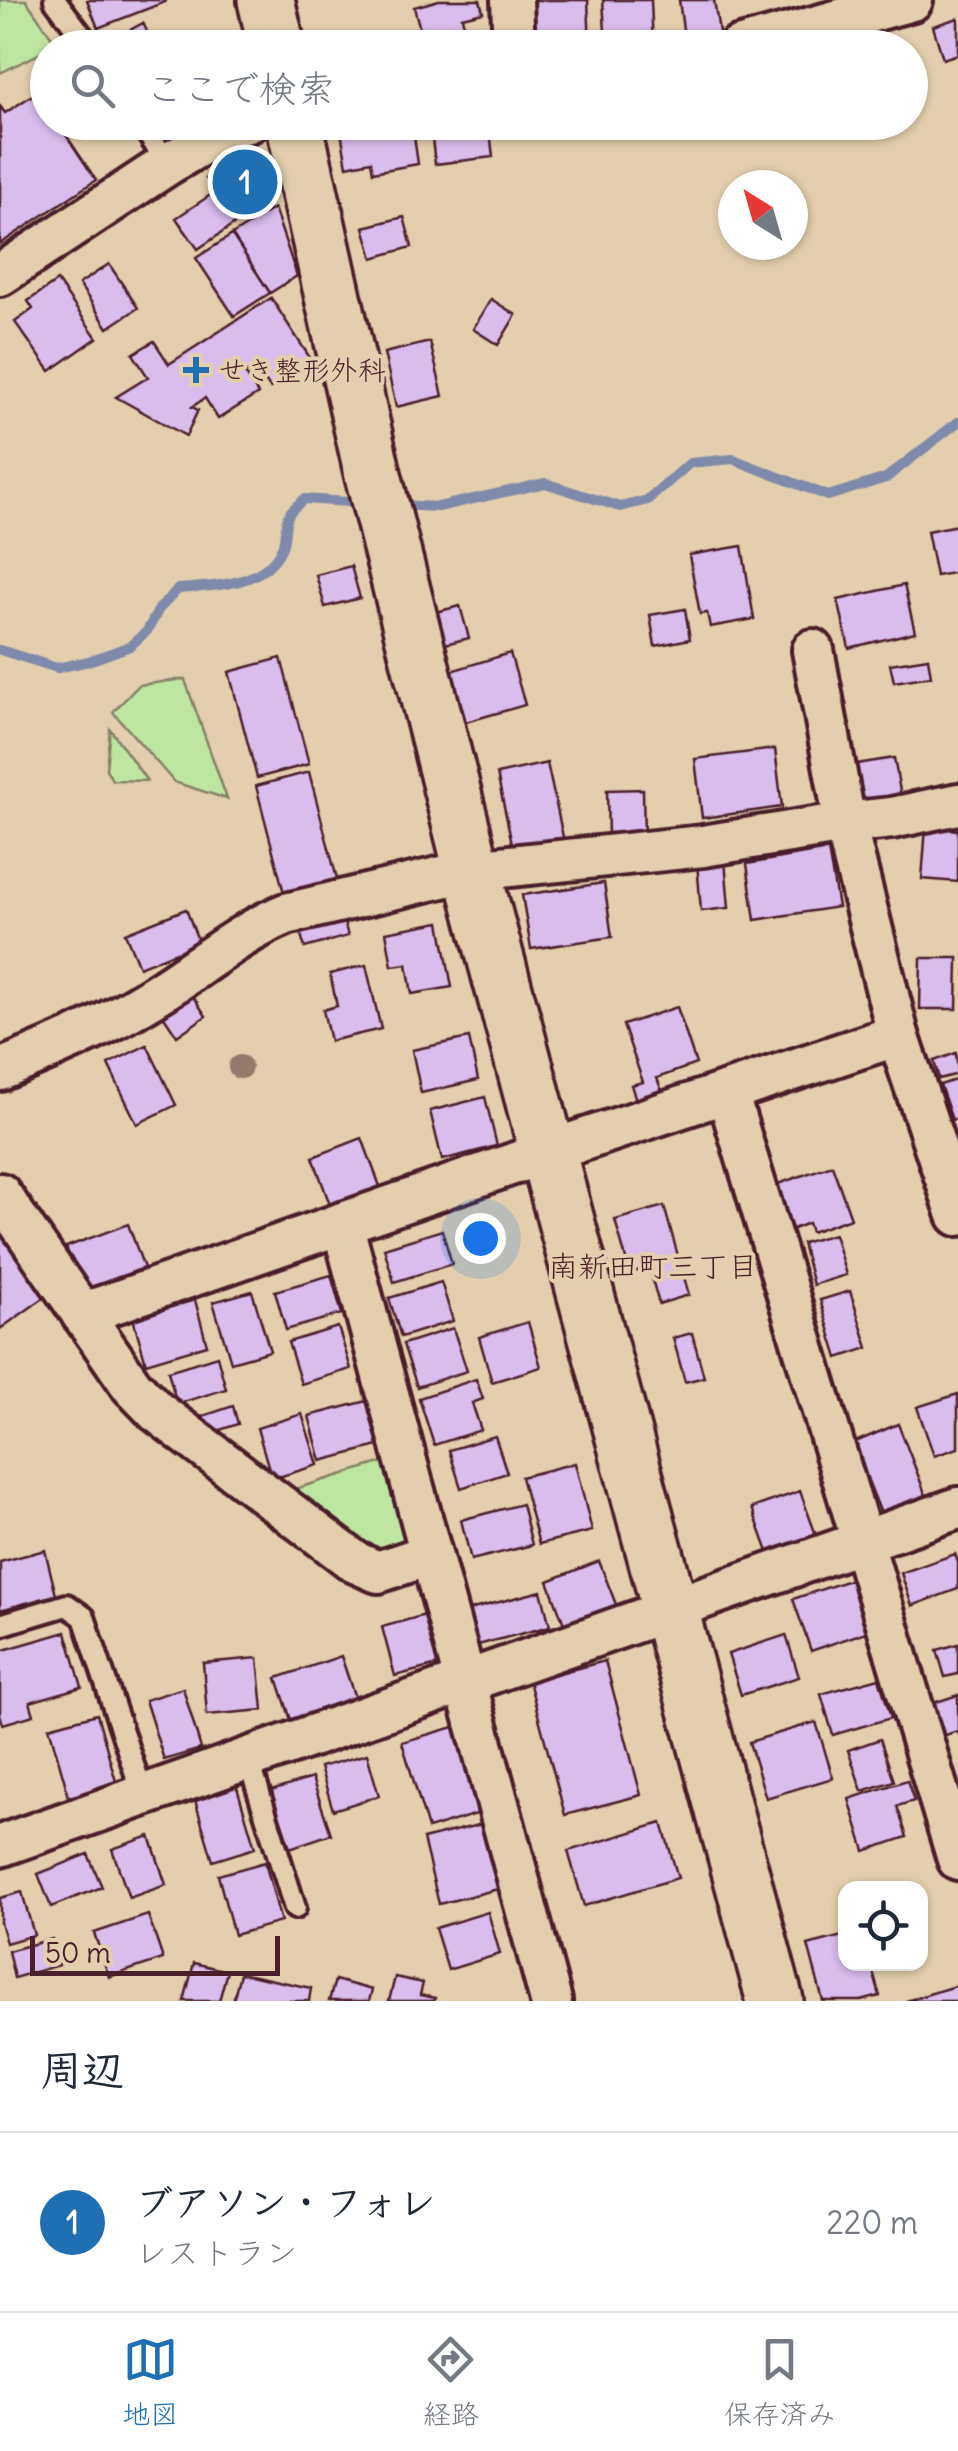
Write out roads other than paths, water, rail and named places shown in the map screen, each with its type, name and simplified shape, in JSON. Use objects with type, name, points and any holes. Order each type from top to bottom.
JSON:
[{"type":"street","points":[[266,0],[273,30]]},
{"type":"street","points":[[512,0],[513,30]]},
{"type":"street","points":[[803,30],[912,0]]},
{"type":"street","points":[[0,275],[208,140]]},
{"type":"street","points":[[298,140],[372,471],[472,870],[775,2001]]},
{"type":"street","points":[[813,650],[845,823],[898,1034],[958,1215]]},
{"type":"street","points":[[0,1070],[85,1035],[148,1000],[258,926],[286,914],[472,870],[704,846],[892,818],[958,804]]},
{"type":"street","points":[[82,1314],[898,1034]]},
{"type":"street","points":[[728,1092],[958,1860]]},
{"type":"street","points":[[0,1194],[132,1386],[156,1411],[356,1562],[378,1572],[431,1554]]},
{"type":"street","points":[[342,1223],[551,2001]]},
{"type":"street","points":[[0,1846],[958,1508]]},
{"type":"lane","points":[[54,0],[77,30]]},
{"type":"lane","points":[[152,140],[168,164]]},
{"type":"lane","points":[[0,1626],[66,1605],[84,1617],[144,1795]]},
{"type":"lane","points":[[248,1758],[295,1908]]},
{"type":"waterway","points":[[399,505],[438,507],[545,483],[620,507],[648,500],[690,463],[733,459],[828,496],[886,478],[958,422]]},
{"type":"waterway","points":[[0,650],[57,668],[130,646],[147,631],[159,609],[178,589],[238,582],[264,570],[282,547],[289,514],[304,499],[362,503]]},
{"type":"place","name":"ブアソン・フォレ","points":[[245,182]]},
{"type":"place","name":"せき整形外科","points":[[196,370]]},
{"type":"district","name":"南新田町三丁目","points":[[653,1267]]}]
